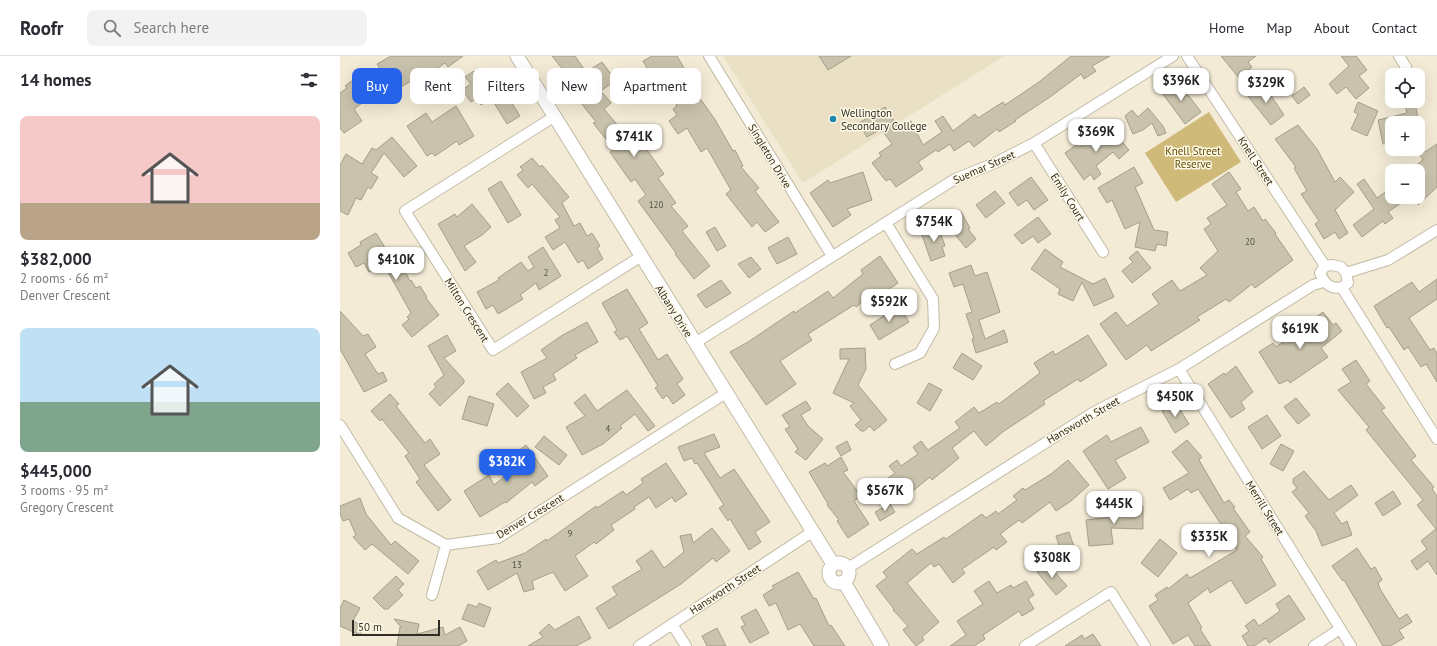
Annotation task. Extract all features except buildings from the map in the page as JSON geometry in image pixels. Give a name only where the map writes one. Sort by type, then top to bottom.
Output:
[{"type":"street","name":"Albany Drive","points":[[517,56],[640,257],[695,342],[833,564]]},
{"type":"street","name":"Singleton Drive","points":[[709,56],[832,256]]},
{"type":"street","name":"Suemar Street","points":[[695,342],[886,224],[955,179],[995,163],[1034,143],[1173,56]]},
{"type":"street","name":"Knell Street","points":[[1187,56],[1325,266]]},
{"type":"street","points":[[1399,56],[1406,67]]},
{"type":"street","name":"Milton Crescent","points":[[555,116],[405,211],[493,350],[640,257]]},
{"type":"street","name":"Emily Court","points":[[1034,143],[1103,252]]},
{"type":"street","points":[[886,224],[933,299],[934,328],[920,354],[895,364]]},
{"type":"street","points":[[1346,273],[1388,260],[1437,230]]},
{"type":"street","points":[[1325,266],[1341,267],[1346,273],[1348,283],[1342,288],[1336,288],[1324,282],[1320,273],[1325,266]]},
{"type":"street","name":"Hansworth Street","points":[[848,568],[1094,412],[1179,369],[1313,285],[1324,282]]},
{"type":"street","points":[[1342,288],[1437,439]]},
{"type":"street","name":"Merrill Street","points":[[1179,369],[1351,646]]},
{"type":"street","name":"Denver Crescent","points":[[446,546],[498,538],[726,393]]},
{"type":"street","points":[[340,425],[398,518],[446,546],[432,595]]},
{"type":"street","name":"Hansworth Street","points":[[639,646],[812,532]]},
{"type":"street","points":[[840,563],[848,568],[848,577],[844,582],[834,582],[829,577],[829,570],[833,564],[840,563]]},
{"type":"street","points":[[844,582],[882,646]]},
{"type":"street","points":[[1025,646],[1111,592],[1145,646]]},
{"type":"street","points":[[672,624],[686,646]]},
{"type":"street","points":[[1314,646],[1340,629]]},
{"type":"shaded area","name":"Wellington Secondary College","points":[[723,56],[1004,56],[803,183]]},
{"type":"green space","name":"Knell Street Reserve","points":[[1209,112],[1241,162],[1176,202],[1145,153]]},
{"type":"place","name":"Wellington Secondary College","points":[[833,119]]}]
